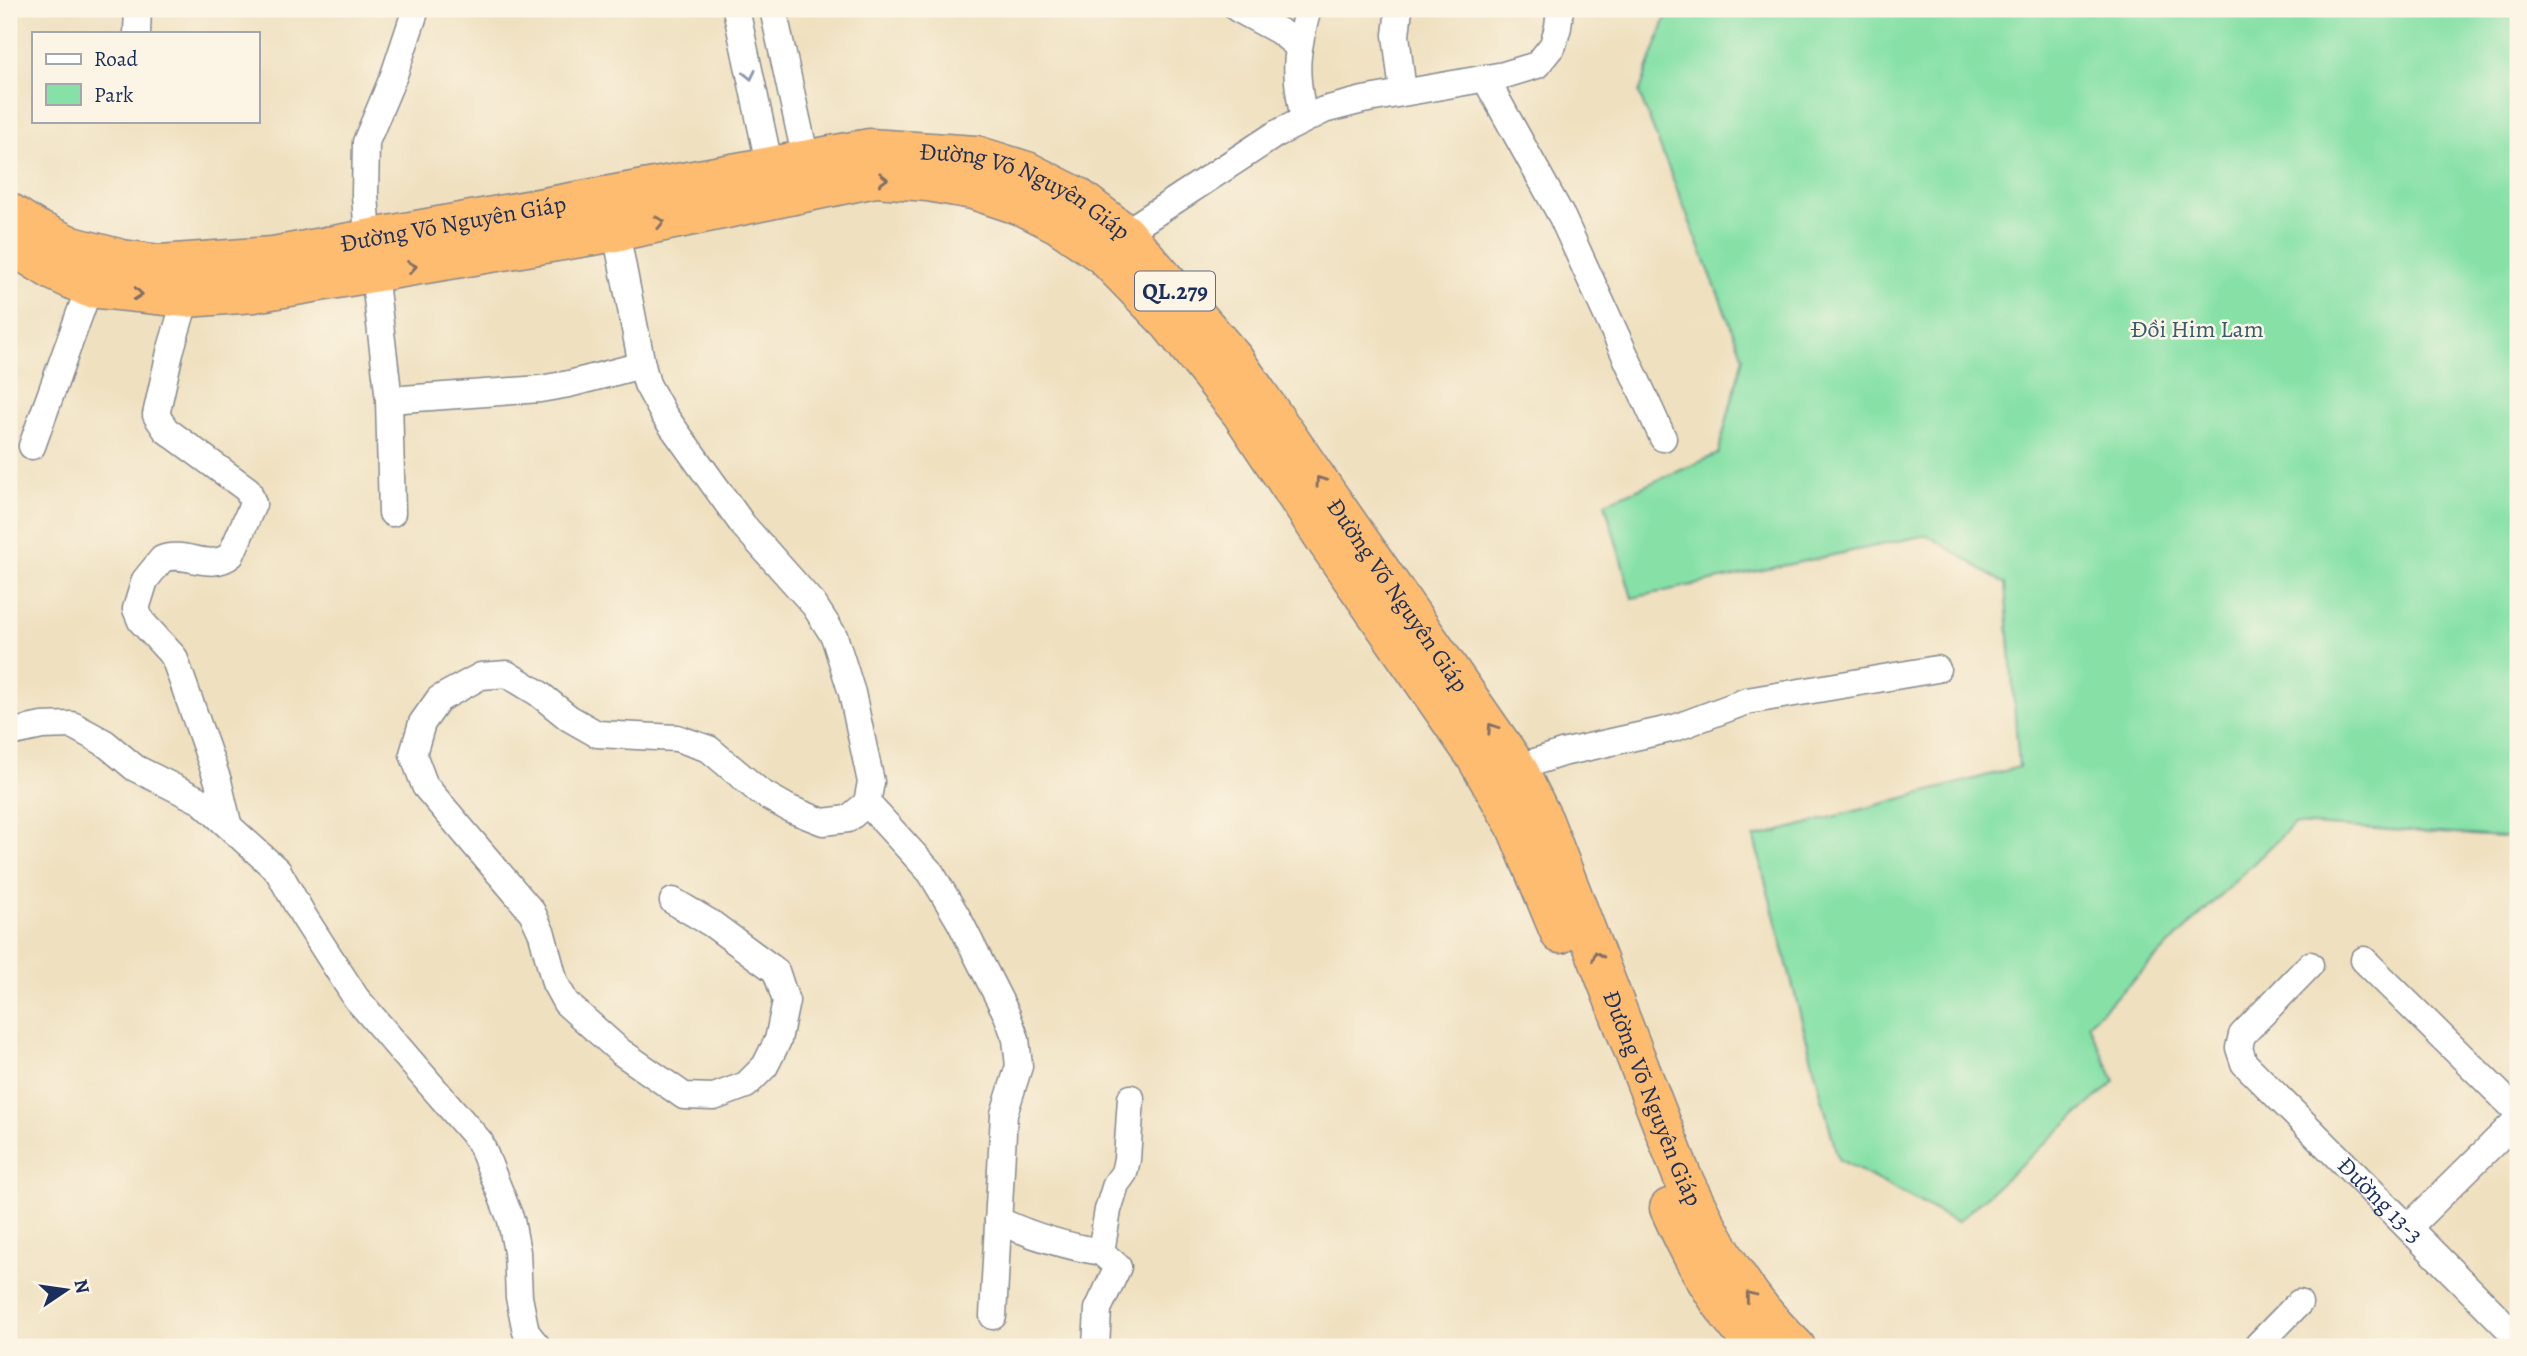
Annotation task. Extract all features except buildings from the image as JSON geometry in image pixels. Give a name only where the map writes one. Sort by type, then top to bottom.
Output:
[{"type":"highway","name":"Đường Võ Nguyên Giáp","points":[[9,244],[52,271],[89,288],[186,298],[254,293],[371,256],[870,148],[976,155],[1027,171],[1078,197],[1169,323],[1241,413],[1503,773],[1548,830],[1692,1197],[1712,1238],[1740,1284],[1777,1329],[1796,1347]]},
{"type":"highway","name":"Đường Võ Nguyên Giáp","points":[[9,212],[32,227],[72,246],[122,259],[160,264],[273,256],[371,256],[616,232],[876,178],[928,182],[973,190],[1024,207],[1058,224],[1114,244]]},
{"type":"highway","name":"Đường Võ Nguyên Giáp","points":[[1503,773],[1515,825],[1655,1176],[1682,1236],[1717,1298],[1756,1347]]},
{"type":"street","points":[[137,32],[138,9]]},
{"type":"street","points":[[392,513],[388,400],[365,194],[366,142],[394,75],[415,9]]},
{"type":"street","points":[[736,9],[788,164]]},
{"type":"street","points":[[773,9],[788,164]]},
{"type":"street","points":[[1238,9],[1279,31],[1298,46]]},
{"type":"street","points":[[1304,119],[1296,74],[1298,46],[1308,9]]},
{"type":"street","points":[[1399,9],[1396,35],[1403,92]]},
{"type":"street","points":[[1114,244],[1257,145],[1304,119],[1341,105],[1525,70],[1537,65],[1553,45],[1559,27],[1560,9]]},
{"type":"street","points":[[1485,78],[1562,217],[1663,438]]},
{"type":"street","points":[[616,232],[647,384],[664,415],[744,525],[814,605],[834,636],[852,693],[871,782],[867,803],[848,819],[823,822],[790,809],[760,792],[709,749],[677,738],[597,734],[569,718],[538,693],[507,674],[481,676],[439,699],[422,723],[413,754],[425,786],[532,912],[555,983],[566,1003],[621,1052],[684,1096],[714,1097],[746,1085],[765,1066],[778,1040],[786,1001],[776,971],[712,924],[673,901]]},
{"type":"street","points":[[32,446],[89,288]]},
{"type":"street","points":[[186,298],[156,415],[166,430],[248,490],[253,504],[231,555],[224,561],[213,563],[177,556],[162,559],[145,580],[136,609],[141,621],[174,657],[218,781],[228,823]]},
{"type":"street","points":[[388,400],[540,389],[642,365]]},
{"type":"street","points":[[1503,773],[1562,753],[1675,728],[1747,701],[1937,668]]},
{"type":"street","points":[[9,733],[42,726],[72,724],[105,743],[135,768],[201,802],[228,823],[278,871],[356,998],[480,1142],[511,1220],[517,1252],[519,1297],[531,1343]]},
{"type":"street","points":[[867,803],[931,873],[965,931],[1007,1015],[1016,1039],[1019,1066],[1004,1114],[993,1315]]},
{"type":"street","points":[[2364,960],[2518,1112]]},
{"type":"street","name":"Đường 13-3","points":[[2310,965],[2242,1035],[2239,1048],[2244,1063],[2518,1338]]},
{"type":"street","points":[[1101,1252],[1108,1210],[1127,1159],[1131,1097]]},
{"type":"street","points":[[2409,1227],[2518,1119]]},
{"type":"street","points":[[998,1220],[1025,1233],[1074,1248],[1101,1252],[1118,1267],[1098,1310],[1096,1347]]},
{"type":"street","points":[[2256,1347],[2299,1303]]},
{"type":"green space","name":"Đồi Him Lam","points":[[1669,9],[2518,9],[2518,838],[2294,824],[2088,1024],[2115,1081],[1957,1222],[1838,1159],[1754,838],[2019,767],[2005,584],[1927,535],[1632,598],[1605,503],[1718,454],[1743,357],[1639,93]]}]
